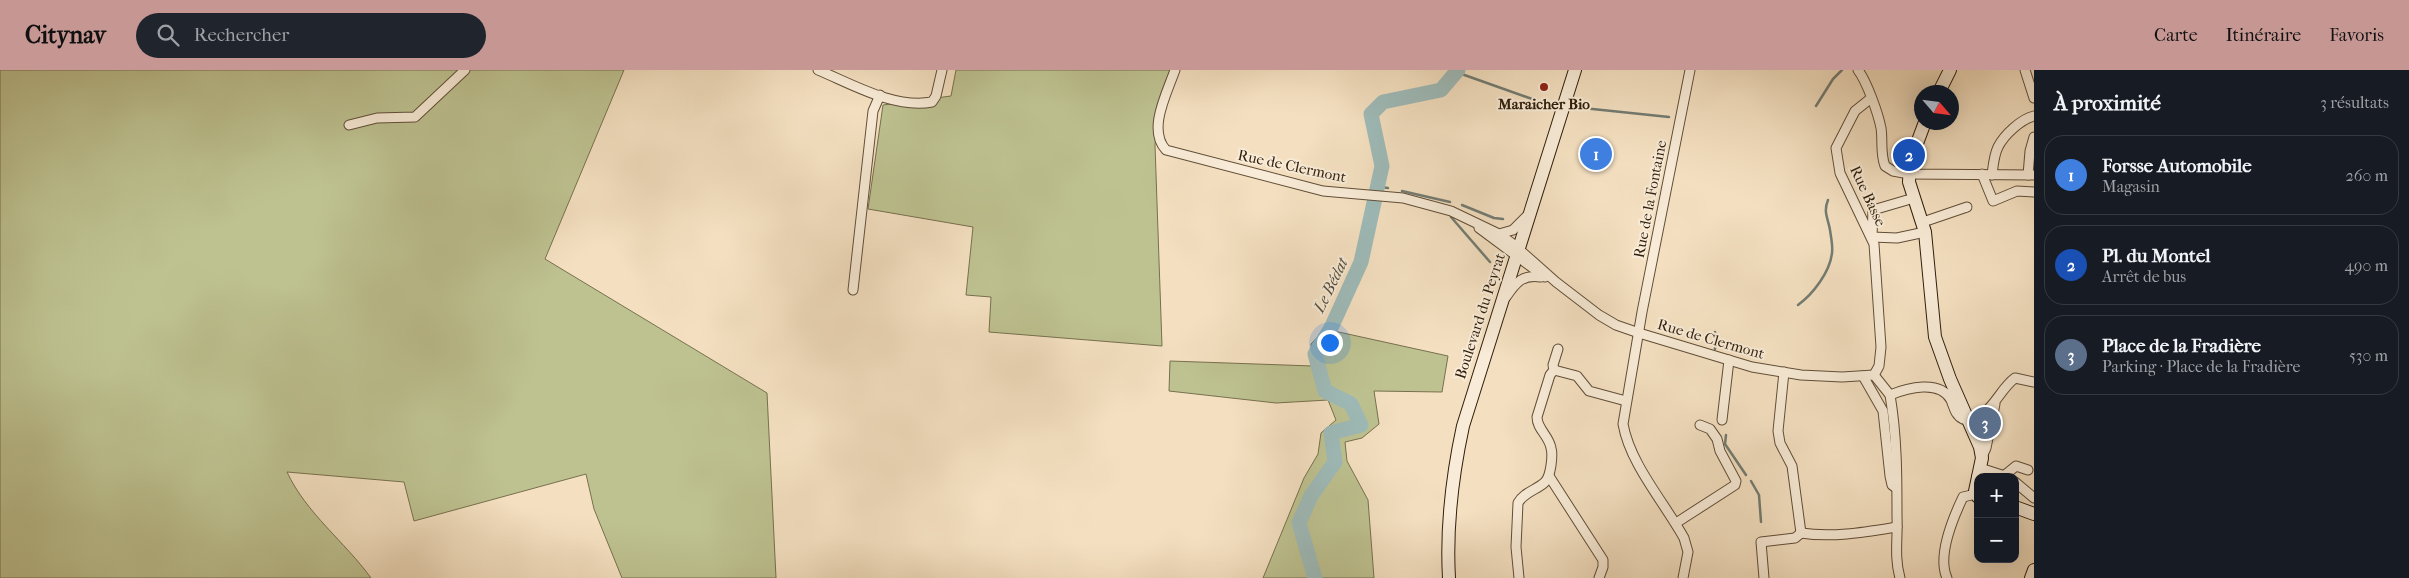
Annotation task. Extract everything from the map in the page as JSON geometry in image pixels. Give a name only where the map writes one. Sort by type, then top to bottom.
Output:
[{"type":"main road","name":"Boulevard du Peyrat","points":[[1449,578],[1449,508],[1463,426],[1575,70]]},
{"type":"main road","points":[[1942,85],[1950,70]]},
{"type":"main road","points":[[1922,130],[1913,154],[1909,174],[1914,198],[1924,227],[1935,337],[1967,419],[1974,431],[1979,470]]},
{"type":"main road","points":[[2019,508],[2034,514]]},
{"type":"main road","points":[[2031,578],[2034,570]]},
{"type":"street","points":[[349,125],[377,118],[415,117],[465,70]]},
{"type":"street","points":[[818,70],[880,95],[903,101],[932,102],[936,96],[942,70]]},
{"type":"street","name":"Rue de Clermont","points":[[1175,70],[1159,116],[1159,143],[1166,150],[1323,190],[1383,196],[1432,205],[1468,218],[1499,234],[1546,278]]},
{"type":"street","name":"Rue de la Fontaine","points":[[1683,578],[1688,552],[1684,538],[1676,522],[1635,461],[1625,438],[1623,424],[1690,70]]},
{"type":"street","points":[[1858,70],[1868,87],[1870,99],[1880,127],[1880,150],[1885,166],[1893,171],[1909,174],[2027,175]]},
{"type":"street","points":[[2025,70],[2034,98]]},
{"type":"street","points":[[853,290],[873,111],[880,95]]},
{"type":"street","name":"Rue Basse","points":[[1870,99],[1855,111],[1836,148],[1840,174],[1872,237],[1879,294],[1881,347],[1879,366],[1874,375]]},
{"type":"street","points":[[1992,175],[1997,148],[2003,139],[2026,119],[2034,116]]},
{"type":"street","points":[[2017,190],[2027,175],[2034,137]]},
{"type":"street","points":[[1982,174],[1993,201],[2017,190],[2034,192]]},
{"type":"street","points":[[1914,198],[1873,210],[1872,237],[1897,238],[1967,206]]},
{"type":"street","points":[[1499,234],[1513,230],[1530,214]]},
{"type":"street","points":[[1468,218],[1518,253]]},
{"type":"street","name":"Rue de Clermont","points":[[1518,253],[1599,315],[1639,333],[1752,367],[1801,375],[1874,375]]},
{"type":"street","name":"Rue de Clermont","points":[[1499,308],[1520,280],[1530,275],[1556,282]]},
{"type":"street","points":[[1519,578],[1516,547],[1518,503],[1521,497],[1545,482],[1549,476],[1552,448],[1537,422],[1537,417],[1550,375],[1554,370],[1553,365],[1558,349]]},
{"type":"street","points":[[1722,420],[1729,360]]},
{"type":"street","points":[[1554,370],[1577,376],[1589,391],[1626,401]]},
{"type":"street","points":[[1784,372],[1778,431],[1780,443],[1792,466],[1801,534]]},
{"type":"street","points":[[1874,375],[1890,395],[1895,423],[1896,557],[1900,578]]},
{"type":"street","points":[[1863,376],[1883,411],[1890,476],[1892,485],[1896,488]]},
{"type":"street","points":[[1890,395],[1933,387],[1942,391],[1950,398],[1957,414],[1967,419],[1984,414],[1995,404],[2015,378],[2034,382]]},
{"type":"street","points":[[1993,473],[1979,470],[1986,448],[1995,404]]},
{"type":"street","points":[[1676,522],[1735,485],[1736,480],[1720,451],[1717,439],[1710,429],[1700,425]]},
{"type":"street","points":[[2010,473],[2016,466],[2028,470]]},
{"type":"street","points":[[1549,476],[1603,560],[1603,567],[1599,578]]},
{"type":"street","points":[[2019,485],[2034,498]]},
{"type":"street","points":[[1947,578],[1945,564],[1947,534],[1963,497],[1974,495]]},
{"type":"street","points":[[1764,578],[1761,542],[1796,538],[1801,534],[1815,536],[1861,533],[1897,527]]},
{"type":"green space","points":[[0,70],[624,70],[545,259],[767,393],[776,578],[622,578],[594,509],[586,474],[414,521],[404,482],[287,472],[304,501],[371,578],[0,578]]},
{"type":"green space","points":[[956,70],[1172,70],[1160,102],[1155,145],[1162,346],[989,332],[991,297],[966,295],[973,227],[868,209],[883,105],[951,96]]},
{"type":"green space","points":[[1325,329],[1448,356],[1442,392],[1374,391],[1379,424],[1362,438],[1345,442],[1347,461],[1368,500],[1374,578],[1263,578],[1304,478],[1318,454],[1321,433],[1336,420],[1328,400],[1276,403],[1169,391],[1170,361],[1313,366],[1311,344]]},
{"type":"waterway","name":"Le Bédat","points":[[1315,578],[1299,523],[1311,496],[1335,462],[1331,433],[1361,425],[1351,404],[1325,391],[1315,354],[1331,328],[1361,262],[1382,166],[1371,114],[1383,102],[1441,90],[1458,70]]},
{"type":"waterway","points":[[1816,106],[1833,79],[1842,70]]},
{"type":"waterway","points":[[1456,72],[1535,100]]},
{"type":"waterway","points":[[1583,108],[1669,117]]},
{"type":"waterway","name":"Le Bédat","points":[[1380,194],[1381,187],[1388,188]]},
{"type":"waterway","points":[[1402,191],[1450,202]]},
{"type":"waterway","points":[[1798,305],[1820,282],[1831,260],[1832,244],[1826,212],[1828,200]]},
{"type":"waterway","points":[[1462,205],[1494,218],[1503,219]]},
{"type":"waterway","points":[[1451,217],[1490,262]]},
{"type":"waterway","points":[[1715,332],[1715,349]]},
{"type":"waterway","points":[[1726,435],[1725,444],[1746,475]]},
{"type":"waterway","points":[[1751,481],[1759,495],[1761,522]]},
{"type":"place","name":"Maraicher Bio","points":[[1544,87]]},
{"type":"place","name":"Forsse Automobile","points":[[1596,154]]},
{"type":"place","name":"Pl. du Montel","points":[[1909,155]]},
{"type":"place","name":"Place de la Fradière","points":[[1985,423]]}]
